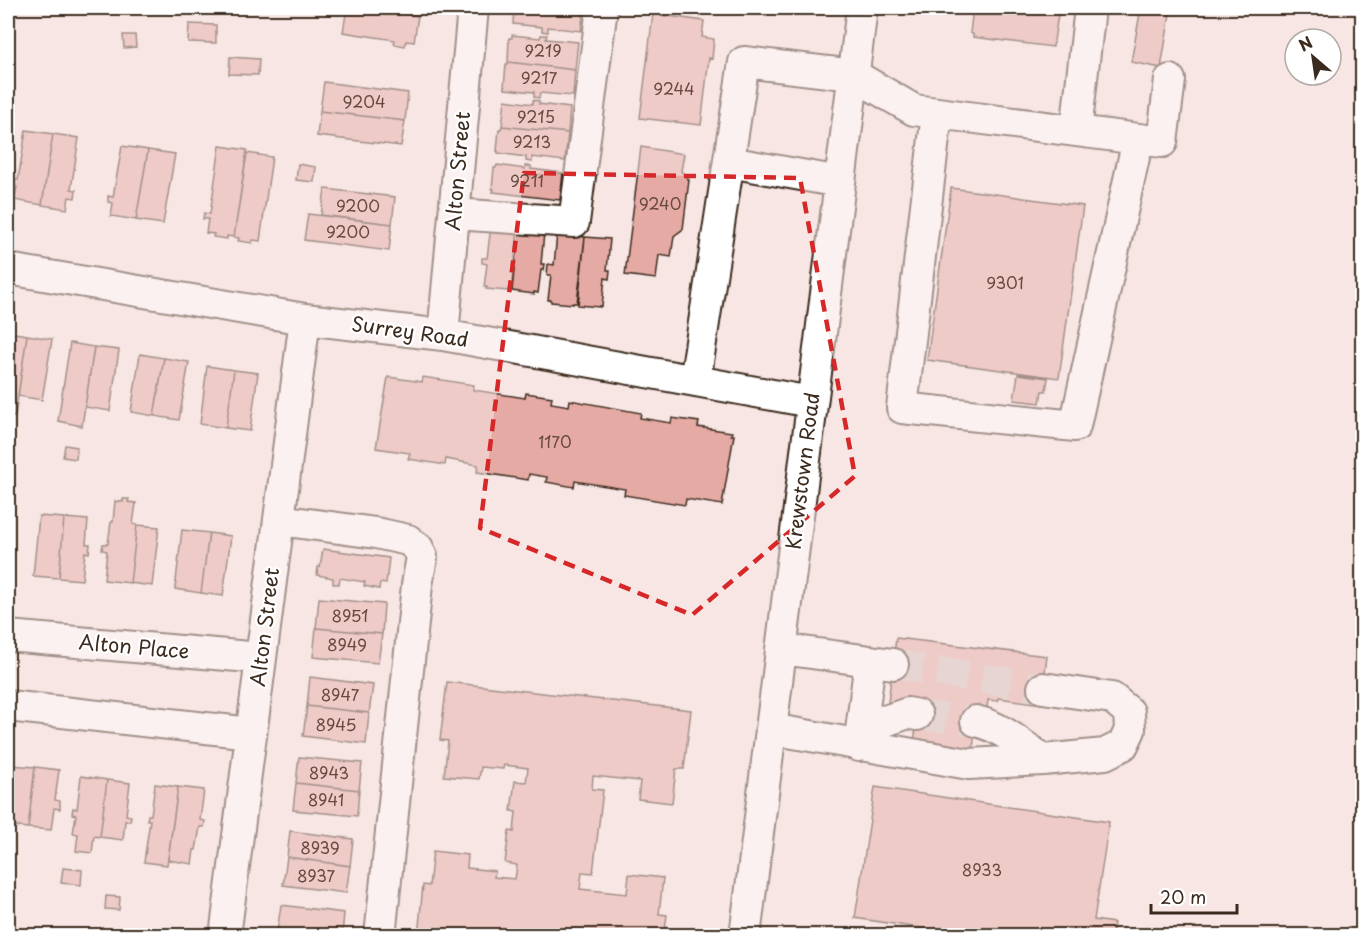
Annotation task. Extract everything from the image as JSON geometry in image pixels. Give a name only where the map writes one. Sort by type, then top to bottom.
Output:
[{"type":"street","name":"Alton Street","points":[[443,335],[473,8]]},
{"type":"street","points":[[454,214],[574,222],[602,8]]},
{"type":"street","name":"Krewstown Road","points":[[745,936],[862,8]]},
{"type":"street","points":[[1076,131],[1090,8]]},
{"type":"street","points":[[695,381],[744,62],[854,75],[914,110],[1162,142],[1170,80]]},
{"type":"street","points":[[937,113],[902,408],[1075,426],[1138,139]]},
{"type":"street","points":[[729,162],[840,182]]},
{"type":"street","name":"Surrey Road","points":[[8,269],[305,319],[443,335],[812,402]]},
{"type":"street","name":"Alton Street","points":[[225,936],[305,319]]},
{"type":"street","points":[[279,520],[376,533],[408,540],[418,548],[422,557],[415,596],[380,936]]},
{"type":"street","name":"Alton Place","points":[[8,636],[261,658]]},
{"type":"street","points":[[781,649],[881,663],[869,728]]},
{"type":"street","points":[[771,729],[869,728],[969,764],[1104,754],[1123,745],[1130,730],[1129,712],[1112,698],[1043,688]]},
{"type":"street","points":[[8,706],[251,733]]},
{"type":"street","points":[[869,728],[908,713],[916,724]]},
{"type":"street","points":[[975,730],[988,724],[1005,732],[1043,760]]},
{"type":"highlighted area","points":[[524,173],[800,178],[855,476],[692,615],[480,528]]},
{"type":"building","points":[[347,8],[418,16],[414,42],[406,41],[405,46],[394,44],[395,40],[343,32]]},
{"type":"building","points":[[356,8],[419,8],[418,16]]},
{"type":"building","points":[[514,8],[584,8],[581,31],[548,27],[548,32],[542,31],[542,27],[513,24]]},
{"type":"building","points":[[973,8],[1059,8],[1053,47],[973,37],[970,33]]},
{"type":"building","points":[[1141,8],[1171,8],[1161,68],[1131,62]]},
{"type":"building","points":[[653,14],[704,21],[702,37],[714,39],[712,59],[709,58],[701,125],[640,118]]},
{"type":"building","points":[[189,24],[216,25],[216,43],[188,42]]},
{"type":"building","points":[[123,35],[135,35],[136,47],[124,48]]},
{"type":"building","points":[[512,35],[540,38],[541,35],[547,35],[546,39],[578,42],[575,70],[508,62],[509,38],[512,38]]},
{"type":"building","points":[[230,57],[259,59],[258,75],[229,74]]},
{"type":"building","points":[[508,62],[575,70],[573,96],[540,93],[539,98],[534,97],[534,92],[505,89]]},
{"type":"building","points":[[324,82],[408,93],[405,121],[320,111]]},
{"type":"building","points":[[505,100],[533,104],[533,100],[539,101],[539,104],[570,108],[568,133],[502,126]]},
{"type":"building","points":[[320,111],[405,121],[401,146],[317,136]]},
{"type":"building","points":[[502,126],[568,133],[565,161],[532,157],[532,162],[526,161],[526,157],[498,153],[499,129]]},
{"type":"building","points":[[26,130],[53,134],[42,205],[14,200],[17,187],[11,186],[12,179],[18,180]]},
{"type":"building","points":[[53,134],[79,138],[71,189],[76,190],[75,198],[69,197],[67,209],[42,205]]},
{"type":"building","points":[[122,146],[148,150],[136,220],[111,216],[113,203],[108,202],[108,196],[113,197]]},
{"type":"building","points":[[220,146],[247,150],[234,237],[227,236],[227,239],[213,237],[214,234],[206,233],[208,219],[203,219],[204,213],[210,214]]},
{"type":"building","points":[[641,147],[684,154],[681,171],[689,180],[683,229],[674,236],[671,257],[659,255],[656,279],[625,275]]},
{"type":"building","points":[[148,150],[175,154],[163,224],[136,220]]},
{"type":"building","points":[[247,153],[272,157],[260,241],[253,240],[252,243],[238,241],[239,238],[234,237]]},
{"type":"building","points":[[298,164],[316,167],[314,182],[296,180]]},
{"type":"building","points":[[497,165],[525,169],[525,166],[531,166],[531,169],[563,173],[560,200],[493,192],[494,168]]},
{"type":"building","points":[[951,188],[1083,206],[1059,378],[927,360]]},
{"type":"building","points":[[325,189],[395,197],[392,224],[321,215]]},
{"type":"building","points":[[308,214],[392,224],[389,251],[304,240]]},
{"type":"building","points":[[491,226],[518,230],[512,289],[508,291],[484,287],[487,264],[482,263],[482,258],[487,258]]},
{"type":"building","points":[[518,230],[544,233],[541,264],[544,264],[538,293],[512,291]]},
{"type":"building","points":[[557,234],[585,237],[577,303],[548,300],[551,275],[547,275],[548,264],[554,265]]},
{"type":"building","points":[[585,237],[610,239],[607,270],[610,270],[609,279],[605,278],[602,306],[600,307],[578,305]]},
{"type":"building","points":[[8,332],[27,335],[15,417],[8,416]]},
{"type":"building","points":[[27,335],[52,339],[42,400],[18,396]]},
{"type":"building","points":[[70,343],[94,347],[82,426],[58,421]]},
{"type":"building","points":[[94,347],[119,350],[110,411],[85,407]]},
{"type":"building","points":[[140,354],[164,358],[154,416],[131,412]]},
{"type":"building","points":[[164,358],[189,362],[179,420],[154,416]]},
{"type":"building","points":[[207,366],[234,370],[226,428],[200,424]]},
{"type":"building","points":[[234,370],[258,373],[250,431],[226,428]]},
{"type":"building","points":[[1018,374],[1048,378],[1046,391],[1042,391],[1040,403],[1014,400]]},
{"type":"building","points":[[388,377],[422,382],[423,377],[474,385],[473,390],[525,398],[526,393],[552,397],[551,403],[569,406],[570,400],[641,413],[640,418],[671,423],[672,418],[699,422],[698,427],[732,432],[731,435],[734,435],[722,505],[686,499],[685,505],[624,495],[625,489],[575,481],[574,487],[546,482],[547,477],[529,474],[528,480],[477,472],[478,465],[446,459],[445,465],[408,459],[410,453],[376,448]]},
{"type":"building","points":[[65,445],[77,447],[76,459],[63,457]]},
{"type":"building","points":[[123,499],[136,503],[133,524],[137,525],[130,583],[104,580],[107,551],[102,550],[103,544],[108,544],[115,501],[123,502]]},
{"type":"building","points":[[39,516],[64,518],[59,578],[33,576]]},
{"type":"building","points":[[64,518],[88,520],[86,544],[90,544],[89,553],[85,552],[82,580],[59,578]]},
{"type":"building","points":[[137,525],[159,527],[152,586],[130,583]]},
{"type":"building","points":[[182,530],[209,533],[201,593],[175,589]]},
{"type":"building","points":[[209,533],[231,536],[223,596],[201,593]]},
{"type":"building","points":[[323,549],[389,558],[386,584],[380,583],[379,589],[364,586],[365,582],[340,578],[339,584],[333,584],[333,578],[317,575]]},
{"type":"building","points":[[319,598],[384,604],[382,634],[316,628]]},
{"type":"building","points":[[316,628],[382,634],[378,663],[313,657]]},
{"type":"building","points":[[896,638],[1047,656],[1041,704],[998,698],[998,701],[988,700],[986,715],[977,714],[973,749],[914,742],[919,707],[888,703]]},
{"type":"building","points":[[310,677],[373,685],[369,713],[307,706]]},
{"type":"building","points":[[447,682],[691,710],[684,769],[676,769],[672,803],[638,799],[640,781],[593,776],[592,789],[603,790],[593,873],[582,872],[580,889],[627,894],[629,874],[663,878],[659,914],[667,915],[664,936],[418,936],[423,885],[429,886],[433,851],[468,855],[467,868],[495,871],[494,877],[515,879],[517,865],[505,863],[509,831],[514,832],[516,812],[511,811],[515,781],[526,782],[528,768],[504,765],[503,769],[481,767],[479,779],[444,776],[448,741],[440,740]]},
{"type":"building","points":[[307,706],[369,713],[366,744],[303,736]]},
{"type":"building","points":[[299,757],[362,763],[359,790],[296,783]]},
{"type":"building","points":[[8,766],[35,767],[28,828],[8,826]]},
{"type":"building","points":[[35,767],[59,770],[55,800],[60,801],[60,809],[54,808],[51,830],[28,828]]},
{"type":"building","points":[[81,776],[107,780],[100,837],[94,836],[92,853],[76,851],[78,834],[73,833],[76,815],[72,814],[73,808],[77,809]]},
{"type":"building","points":[[107,780],[130,783],[126,815],[131,816],[130,821],[125,821],[123,840],[100,837]]},
{"type":"building","points":[[296,783],[359,790],[357,816],[293,810]]},
{"type":"building","points":[[155,784],[178,787],[167,865],[144,862],[150,820],[147,820],[148,815],[151,815]]},
{"type":"building","points":[[178,787],[204,790],[200,820],[205,821],[204,827],[200,827],[192,864],[168,860]]},
{"type":"building","points":[[875,787],[1109,822],[1094,920],[1114,923],[1112,936],[972,936],[855,918]]},
{"type":"building","points":[[290,831],[353,839],[350,866],[287,857]]},
{"type":"building","points":[[287,857],[350,866],[346,893],[283,885]]},
{"type":"building","points":[[63,868],[82,870],[81,885],[61,883]]},
{"type":"building","points":[[106,896],[120,897],[119,910],[105,909]]},
{"type":"building","points":[[281,905],[344,913],[342,936],[305,936],[277,932]]},
{"type":"tunnel","points":[[893,664],[1043,688]]},
{"type":"tunnel","points":[[917,715],[976,721]]}]
